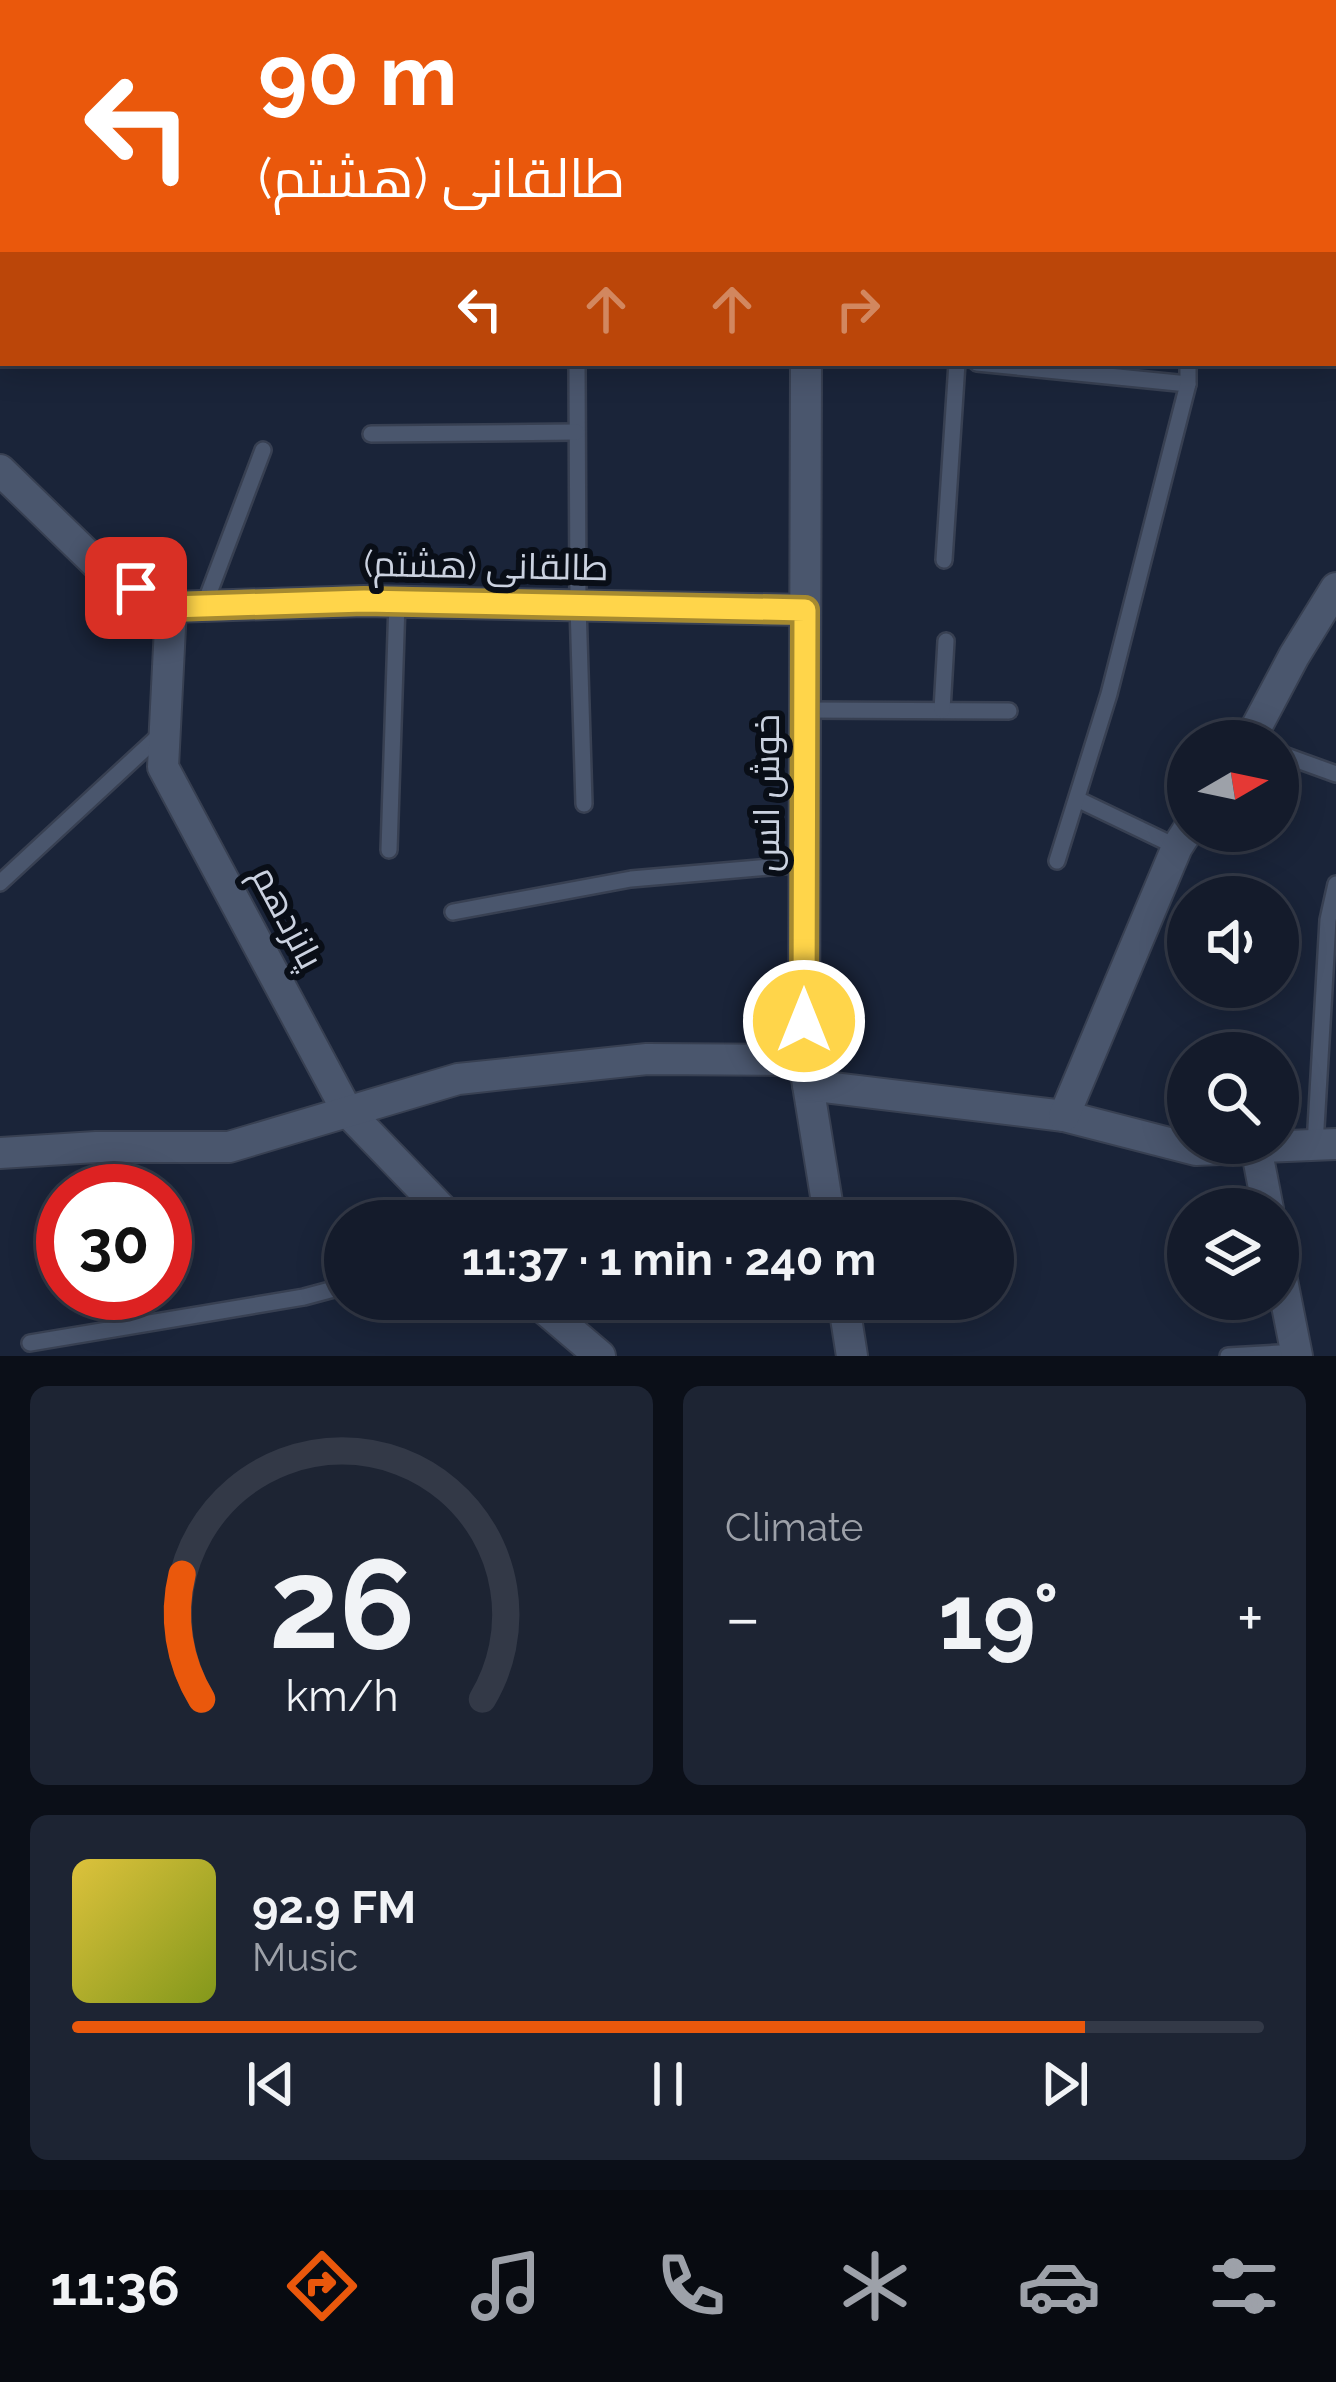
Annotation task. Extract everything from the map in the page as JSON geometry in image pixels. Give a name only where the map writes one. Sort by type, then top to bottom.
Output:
[{"type":"street","name":"خوش انس","points":[[806,366],[806,1072],[827,1200]]},
{"type":"street","points":[[0,470],[102,569],[171,607]]},
{"type":"street","points":[[1260,720],[1336,588]]},
{"type":"street","name":"طالقانی (هشتم)","points":[[171,607],[397,602],[805,610]]},
{"type":"street","name":"پانزدهم","points":[[171,607],[163,767],[347,1112],[433,1200]]},
{"type":"street","points":[[1064,1116],[1176,852]]},
{"type":"street","points":[[0,1153],[229,1147],[458,1079],[647,1059],[806,1072],[1064,1116],[1167,1143]]},
{"type":"street","points":[[558,1320],[600,1356]]},
{"type":"street","points":[[846,1320],[852,1356]]},
{"type":"street","points":[[1289,1320],[1296,1354]]},
{"type":"lane","points":[[577,366],[584,804]]},
{"type":"lane","points":[[944,560],[957,366]]},
{"type":"lane","points":[[1007,366],[1188,384]]},
{"type":"lane","points":[[1057,862],[1108,694],[1188,384],[1188,366]]},
{"type":"lane","points":[[371,434],[576,432]]},
{"type":"lane","points":[[204,606],[263,449]]},
{"type":"lane","points":[[389,850],[397,602]]},
{"type":"lane","points":[[942,710],[946,641]]},
{"type":"lane","points":[[805,710],[1009,711]]},
{"type":"lane","points":[[0,884],[165,731]]},
{"type":"lane","points":[[1299,760],[1336,774]]},
{"type":"lane","points":[[1077,799],[1167,832]]},
{"type":"lane","points":[[453,912],[631,879],[805,864]]},
{"type":"lane","points":[[1325,1144],[1328,920],[1336,884]]},
{"type":"lane","points":[[30,1343],[324,1292]]},
{"type":"lane","points":[[1228,1356],[1296,1354]]},
{"type":"route","points":[[136,588],[171,607],[364,601],[805,610],[804,1021]]}]
